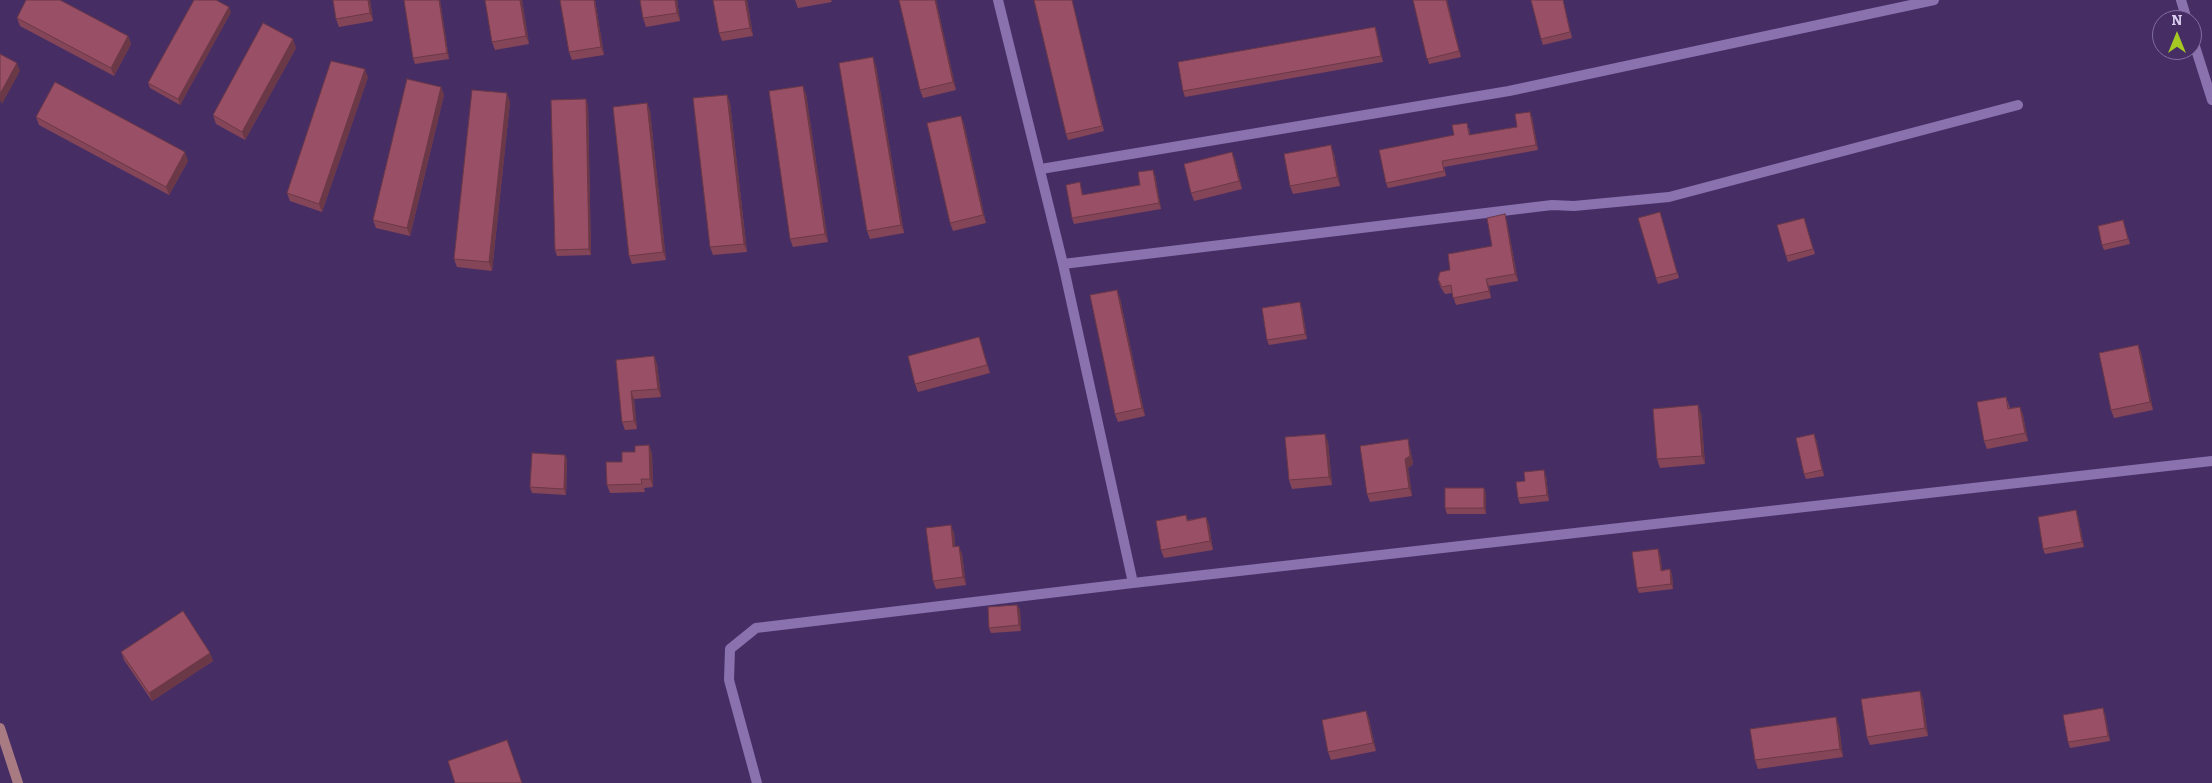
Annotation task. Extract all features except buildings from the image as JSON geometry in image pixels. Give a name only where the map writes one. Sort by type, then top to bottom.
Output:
[{"type":"main road","points":[[0,728],[18,783]]},
{"type":"street","points":[[998,0],[1063,264],[1133,583]]},
{"type":"street","points":[[1041,169],[1510,91],[1934,0]]},
{"type":"street","points":[[2199,60],[2212,100]]},
{"type":"street","points":[[1063,264],[1552,205],[1574,206],[1669,197],[2018,105]]},
{"type":"street","points":[[757,783],[730,680],[730,649],[756,628],[1133,583],[2212,461]]}]
